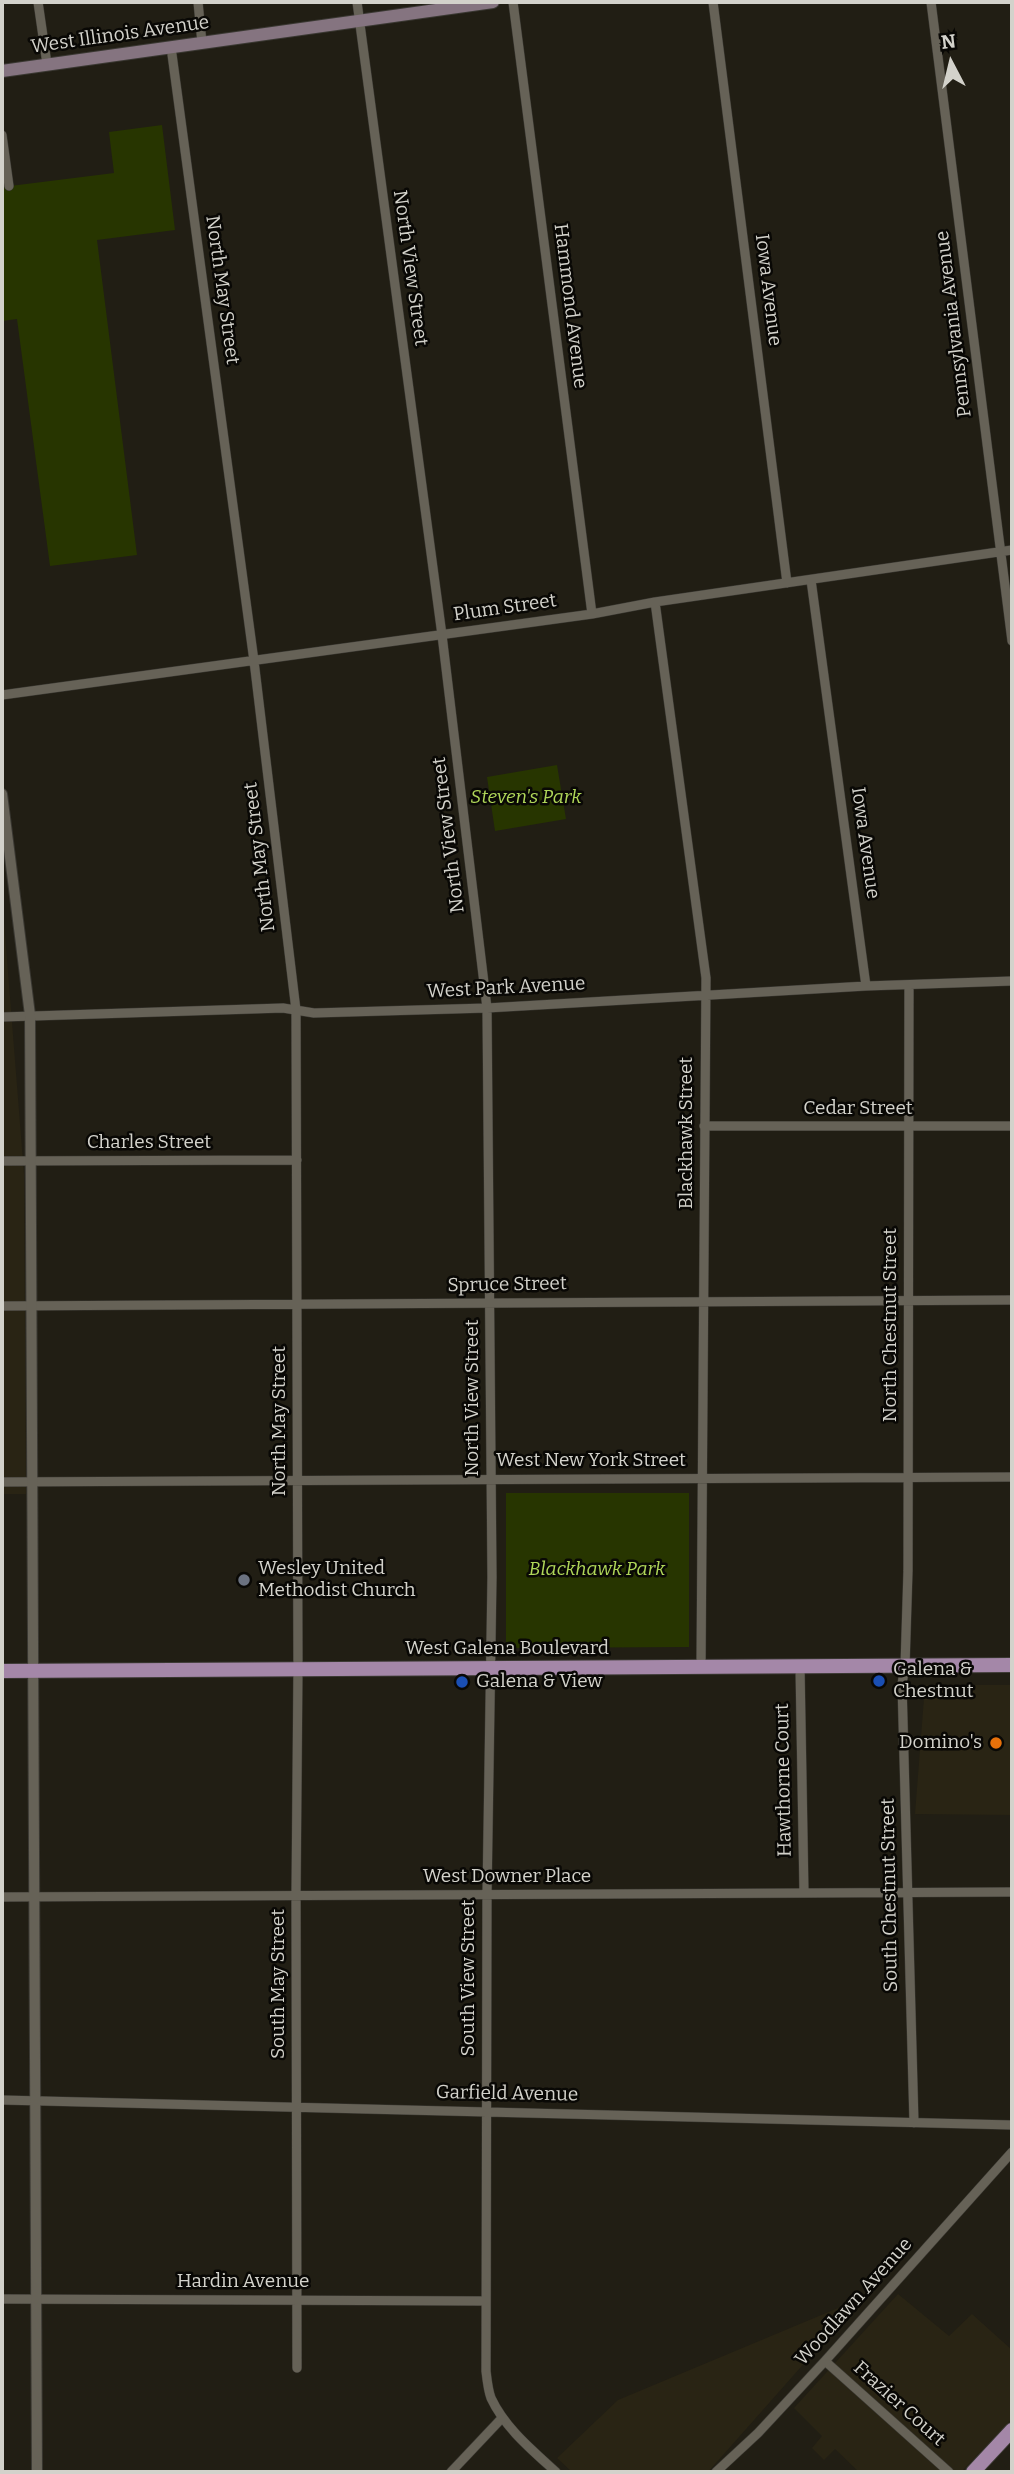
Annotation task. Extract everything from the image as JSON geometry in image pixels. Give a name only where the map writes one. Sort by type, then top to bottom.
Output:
[{"type":"main road","name":"West Illinois Avenue","points":[[2,71],[493,2]]},
{"type":"main road","name":"West Galena Boulevard","points":[[2,1671],[1012,1665]]},
{"type":"main road","points":[[973,2472],[1012,2430]]},
{"type":"street","points":[[38,2],[47,64]]},
{"type":"street","points":[[198,2],[202,43]]},
{"type":"street","name":"North View Street","points":[[357,2],[442,635],[487,1007],[492,1669]]},
{"type":"street","name":"Hammond Avenue","points":[[513,2],[592,614]]},
{"type":"street","name":"Iowa Avenue","points":[[713,2],[787,583]]},
{"type":"street","name":"Pennsylvania Avenue","points":[[930,2],[1012,641]]},
{"type":"street","name":"North May Street","points":[[171,47],[254,661],[296,1010],[298,1668]]},
{"type":"street","points":[[2,135],[9,186]]},
{"type":"street","name":"Plum Street","points":[[2,695],[592,614],[655,602],[1012,550]]},
{"type":"street","name":"Iowa Avenue","points":[[811,580],[866,986]]},
{"type":"street","name":"Blackhawk Street","points":[[655,602],[706,978],[701,1667]]},
{"type":"street","points":[[2,794],[30,1015],[37,2472]]},
{"type":"street","name":"West Park Avenue","points":[[2,1017],[283,1008],[314,1013],[487,1007],[866,986],[1012,981]]},
{"type":"street","name":"North Chestnut Street","points":[[905,1666],[909,985]]},
{"type":"street","name":"Cedar Street","points":[[704,1126],[1012,1126]]},
{"type":"street","name":"Charles Street","points":[[2,1161],[297,1160]]},
{"type":"street","name":"Spruce Street","points":[[2,1306],[1012,1300]]},
{"type":"street","name":"West New York Street","points":[[2,1482],[1012,1477]]},
{"type":"street","name":"South Chestnut Street","points":[[905,1666],[902,1685],[914,2123]]},
{"type":"street","name":"Hawthorne Court","points":[[800,1667],[804,1893]]},
{"type":"street","name":"South May Street","points":[[297,2368],[298,1668]]},
{"type":"street","name":"South View Street","points":[[492,1669],[487,1895],[484,2301],[486,2371],[490,2395],[502,2418],[527,2446],[556,2472]]},
{"type":"street","name":"West Downer Place","points":[[2,1897],[1012,1892]]},
{"type":"street","name":"Garfield Avenue","points":[[2,2100],[1012,2125]]},
{"type":"street","name":"Woodlawn Avenue","points":[[716,2472],[758,2433],[825,2361],[1012,2152]]},
{"type":"street","name":"Hardin Avenue","points":[[2,2299],[484,2301]]},
{"type":"street","name":"Frazier Court","points":[[825,2361],[949,2472]]},
{"type":"street","points":[[451,2472],[502,2418]]},
{"type":"shaded area","points":[[2,896],[24,1174],[26,1494],[2,1494]]},
{"type":"shaded area","points":[[925,1685],[1012,1685],[1012,1815],[915,1814]]},
{"type":"shaded area","points":[[898,2294],[949,2336],[972,2314],[1012,2350],[1012,2419],[961,2472],[859,2472],[835,2449],[824,2460],[812,2448],[822,2436],[794,2408]]},
{"type":"shaded area","points":[[862,2298],[708,2472],[572,2472],[557,2458],[618,2400]]},
{"type":"green space","points":[[162,125],[175,230],[97,240],[137,555],[50,566],[17,319],[2,321],[2,187],[114,173],[109,132]]},
{"type":"green space","name":"Steven's Park","points":[[557,765],[566,819],[495,831],[487,777]]},
{"type":"green space","name":"Blackhawk Park","points":[[506,1493],[689,1493],[689,1647],[506,1648]]},
{"type":"place","name":"Wesley United Methodist Church","points":[[244,1580]]},
{"type":"place","name":"Galena & Chestnut","points":[[879,1681]]},
{"type":"place","name":"Galena & View","points":[[462,1682]]},
{"type":"place","name":"Domino's","points":[[996,1743]]}]
